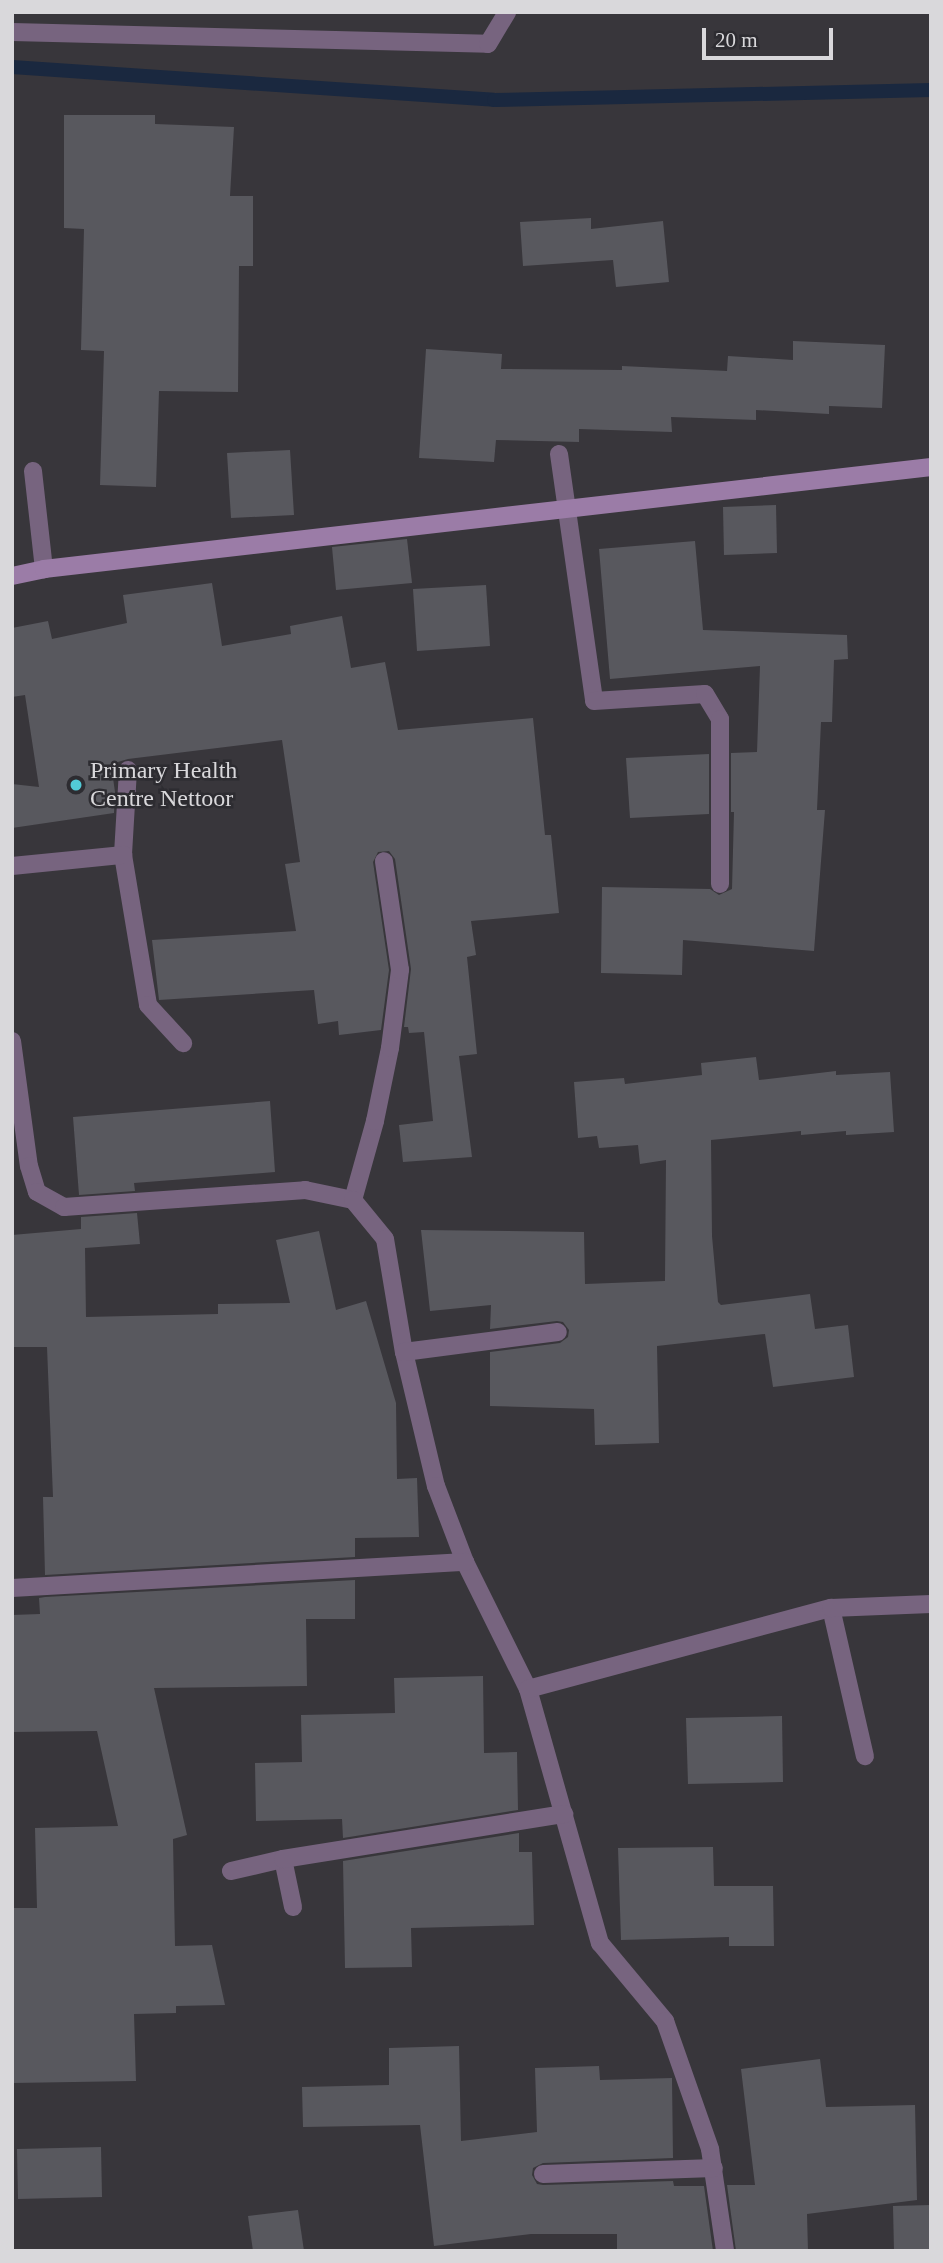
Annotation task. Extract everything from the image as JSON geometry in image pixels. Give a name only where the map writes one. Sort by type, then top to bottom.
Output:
[{"type":"street","points":[[12,32],[488,44],[507,12]]},
{"type":"street","points":[[559,454],[564,508],[594,701],[705,694],[720,719],[720,884]]},
{"type":"street","points":[[12,576],[44,569],[931,467]]},
{"type":"street","points":[[33,471],[44,569]]},
{"type":"street","points":[[128,770],[122,855],[148,1005],[183,1043]]},
{"type":"street","points":[[12,866],[122,855]]},
{"type":"street","points":[[352,1200],[374,1121],[390,1048],[400,970],[384,861]]},
{"type":"street","points":[[12,1041],[37,1192],[64,1207],[305,1190],[352,1200],[385,1239],[404,1352],[436,1486],[465,1562],[528,1689],[600,1943],[665,2021],[714,2168],[725,2251]]},
{"type":"street","points":[[404,1352],[558,1332]]},
{"type":"street","points":[[12,1588],[465,1562]]},
{"type":"street","points":[[528,1689],[831,1608],[931,1604]]},
{"type":"street","points":[[831,1608],[865,1756]]},
{"type":"street","points":[[230,1871],[283,1859],[564,1814]]},
{"type":"street","points":[[283,1859],[293,1907]]},
{"type":"street","points":[[543,2174],[714,2168]]},
{"type":"building","points":[[64,115],[155,115],[155,124],[234,127],[230,196],[253,196],[253,266],[239,266],[238,392],[159,391],[156,487],[100,485],[104,351],[81,350],[84,229],[64,228]]},
{"type":"building","points":[[591,218],[591,229],[663,221],[669,282],[616,287],[613,260],[523,266],[520,222]]},
{"type":"building","points":[[793,341],[885,345],[882,408],[829,406],[829,414],[756,410],[756,420],[671,417],[672,432],[579,429],[579,442],[496,440],[494,462],[419,458],[426,349],[502,354],[501,369],[622,370],[622,366],[727,371],[728,356],[793,360]]},
{"type":"building","points":[[290,450],[294,515],[231,518],[227,453]]},
{"type":"building","points":[[776,505],[777,553],[724,555],[723,507]]},
{"type":"building","points":[[407,539],[412,583],[336,590],[332,547]]},
{"type":"building","points":[[695,541],[703,630],[847,635],[848,659],[834,660],[832,722],[821,722],[817,810],[825,810],[814,951],[683,940],[682,975],[601,973],[602,887],[710,889],[719,895],[732,889],[734,812],[731,812],[731,753],[757,752],[760,666],[610,679],[599,549]]},
{"type":"building","points":[[212,583],[222,646],[291,634],[290,626],[342,616],[351,668],[385,662],[398,730],[533,718],[545,835],[551,835],[559,913],[471,921],[476,955],[467,957],[477,1054],[459,1056],[472,1157],[403,1162],[399,1125],[433,1121],[424,1032],[409,1033],[408,1027],[404,1027],[411,969],[395,859],[389,851],[378,852],[373,862],[389,970],[381,1030],[339,1035],[338,1021],[318,1024],[314,990],[159,1000],[152,940],[296,931],[285,864],[300,862],[282,740],[128,759],[111,764],[115,792],[114,813],[12,828],[12,784],[39,787],[25,695],[12,697],[12,628],[48,621],[52,639],[127,623],[123,595]]},
{"type":"building","points":[[486,585],[490,646],[417,651],[413,589]]},
{"type":"building","points":[[709,754],[709,814],[630,818],[626,758]]},
{"type":"building","points":[[756,1057],[759,1080],[836,1071],[836,1075],[890,1072],[894,1132],[846,1135],[846,1131],[801,1135],[801,1131],[711,1140],[712,1236],[718,1302],[721,1305],[810,1294],[815,1329],[848,1325],[854,1377],[773,1387],[765,1334],[657,1346],[659,1443],[595,1445],[594,1409],[490,1406],[490,1352],[560,1343],[568,1337],[569,1330],[563,1322],[557,1321],[490,1329],[491,1305],[430,1311],[421,1230],[584,1232],[585,1284],[665,1281],[666,1160],[640,1164],[638,1145],[599,1148],[597,1136],[578,1138],[574,1082],[624,1078],[625,1084],[702,1075],[701,1063]]},
{"type":"building","points":[[270,1101],[275,1172],[134,1183],[135,1191],[79,1195],[73,1117]]},
{"type":"building","points":[[137,1213],[140,1244],[85,1248],[86,1317],[218,1314],[218,1304],[290,1303],[276,1240],[319,1231],[336,1310],[366,1301],[396,1403],[397,1479],[417,1478],[419,1537],[355,1538],[355,1557],[45,1575],[43,1497],[53,1497],[47,1347],[12,1347],[12,1235],[81,1229],[81,1217]]},
{"type":"building","points":[[355,1580],[355,1619],[306,1619],[307,1686],[154,1688],[187,1835],[173,1839],[175,1946],[212,1945],[225,2005],[176,2006],[176,2013],[134,2014],[136,2081],[12,2083],[12,1908],[37,1908],[35,1828],[118,1826],[97,1731],[12,1732],[12,1615],[40,1614],[39,1598],[45,1597]]},
{"type":"building","points":[[483,1676],[484,1753],[517,1752],[518,1810],[343,1838],[342,1819],[256,1821],[255,1763],[302,1762],[301,1715],[395,1713],[394,1678]]},
{"type":"building","points":[[782,1716],[783,1782],[688,1784],[686,1718]]},
{"type":"building","points":[[519,1833],[519,1852],[532,1852],[534,1925],[411,1928],[412,1967],[345,1968],[343,1861]]},
{"type":"building","points":[[713,1847],[714,1886],[773,1886],[774,1946],[729,1946],[729,1937],[621,1940],[618,1848]]},
{"type":"building","points":[[459,2046],[461,2141],[537,2132],[535,2068],[599,2066],[600,2080],[672,2078],[673,2158],[543,2163],[533,2168],[532,2175],[537,2184],[543,2185],[673,2181],[674,2186],[704,2186],[713,2251],[617,2251],[617,2234],[531,2234],[434,2246],[420,2125],[303,2127],[302,2087],[389,2085],[389,2048]]},
{"type":"building","points":[[820,2059],[826,2107],[915,2105],[917,2200],[807,2214],[808,2251],[736,2251],[727,2185],[755,2185],[741,2069]]},
{"type":"building","points":[[101,2147],[102,2197],[18,2199],[17,2149]]},
{"type":"building","points":[[931,2205],[931,2251],[894,2251],[893,2206]]},
{"type":"building","points":[[298,2210],[304,2251],[253,2251],[248,2216]]},
{"type":"waterway","points":[[12,67],[494,100],[931,90]]},
{"type":"place","name":"Primary Health Centre Nettoor","points":[[76,785]]}]
